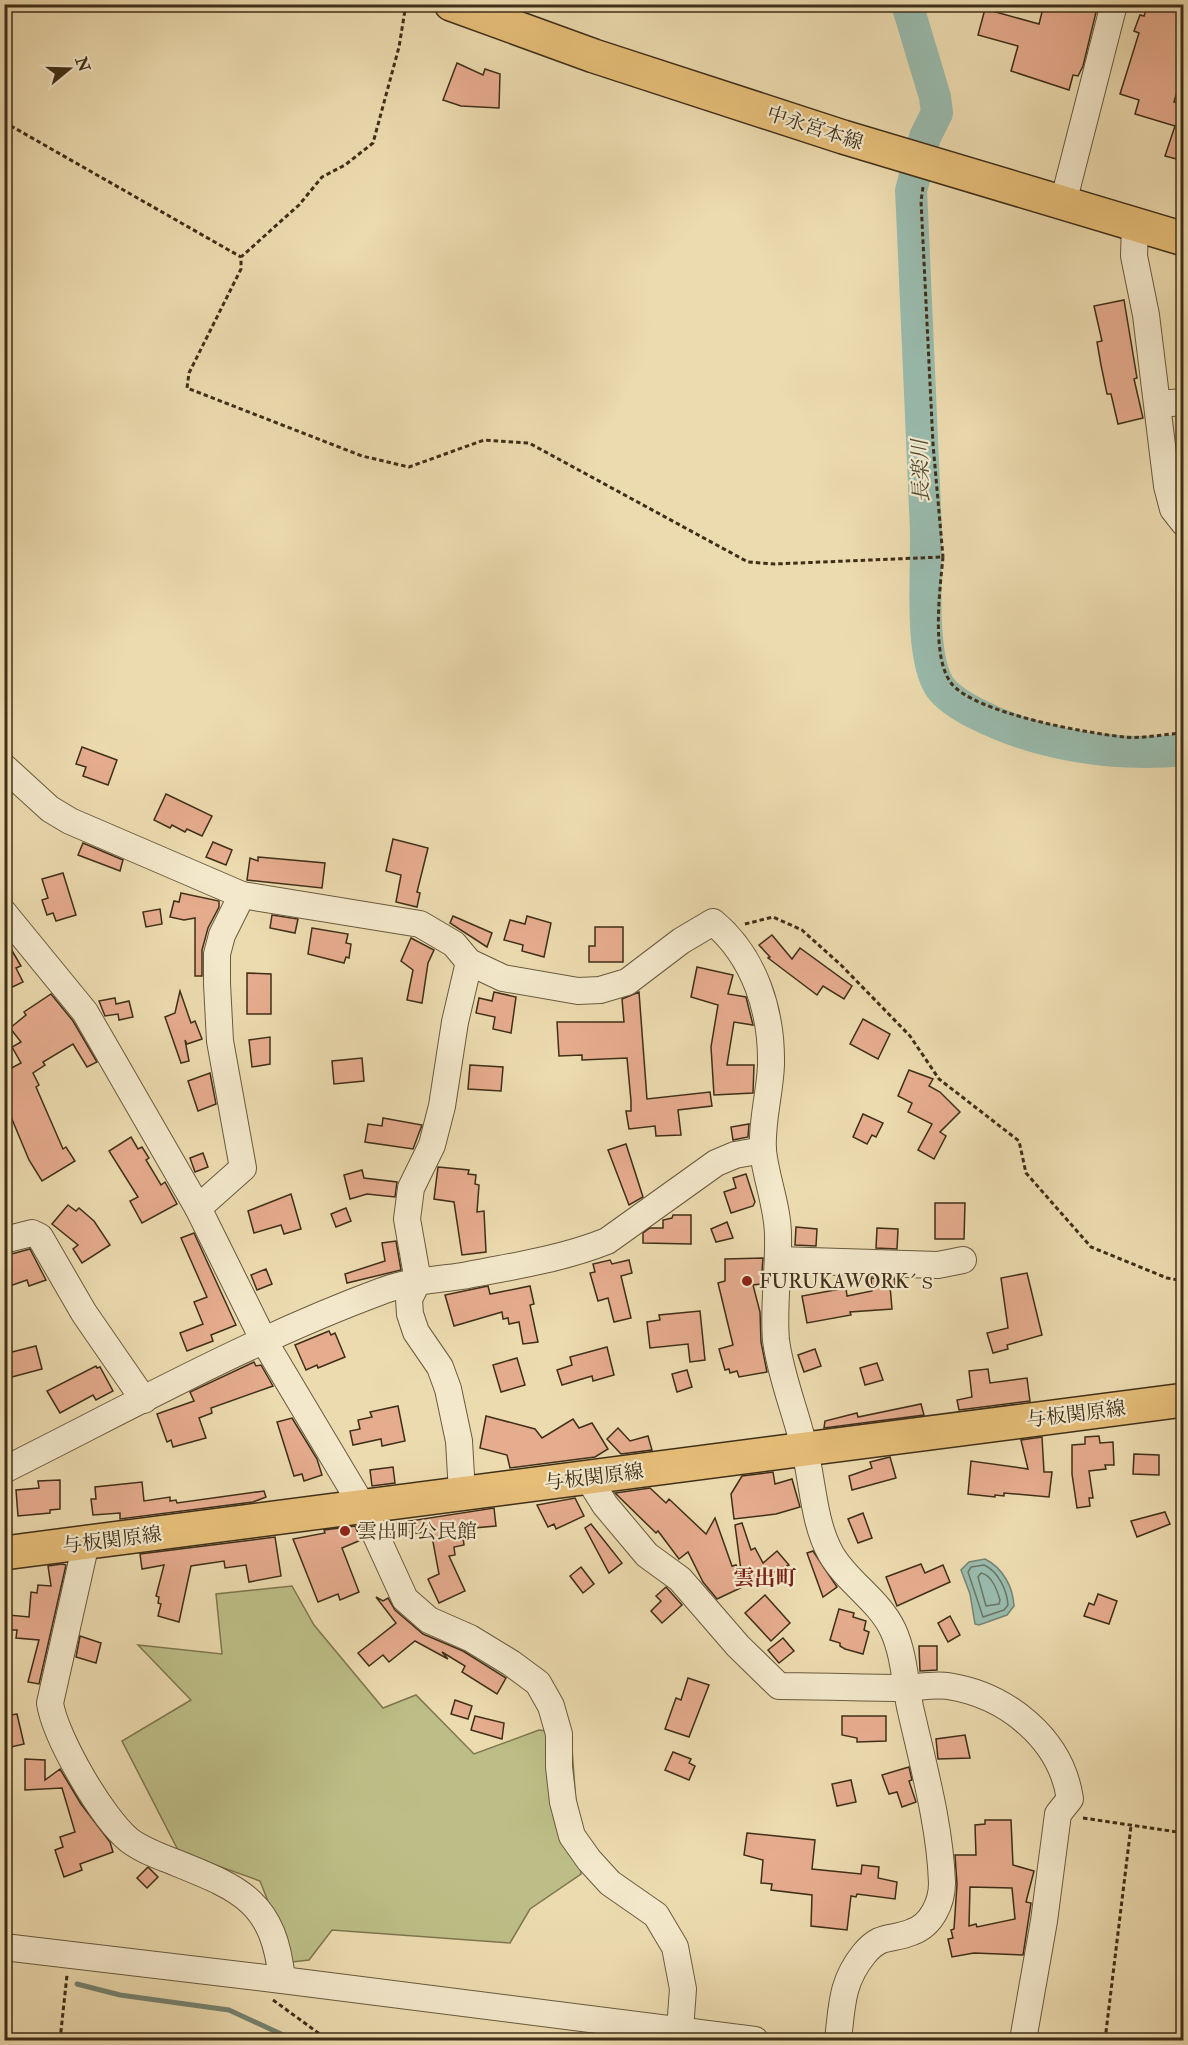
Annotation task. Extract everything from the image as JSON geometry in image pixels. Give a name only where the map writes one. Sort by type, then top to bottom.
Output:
[{"type":"main road","name":"中永宮本線","points":[[451,4],[594,56],[891,152],[932,175],[1063,202],[1184,239]]},
{"type":"main road","name":"与板関原線","points":[[4,1553],[1184,1400]]},
{"type":"street","points":[[1063,202],[1114,4]]},
{"type":"street","points":[[1135,225],[1134,256],[1146,315],[1167,486],[1173,509],[1184,522]]},
{"type":"street","points":[[1158,404],[1184,402]]},
{"type":"street","points":[[4,767],[50,809],[70,821],[242,895],[420,924],[446,938],[469,962],[503,978],[578,991],[600,990],[627,982],[681,941],[713,922],[728,935],[746,959],[760,992],[766,1018],[771,1064],[763,1150],[777,1223],[776,1341],[805,1450],[819,1522],[831,1553],[852,1581],[876,1605],[892,1628],[903,1662],[906,1688],[934,1819],[942,1882],[941,1899],[933,1914],[923,1925],[912,1933],[883,1937],[862,1956],[843,1991],[838,2040]]},
{"type":"street","points":[[198,1208],[243,1168],[220,1041],[217,984],[217,954],[222,935],[242,895]]},
{"type":"street","points":[[4,913],[84,1012],[198,1208],[264,1341],[363,1507],[405,1599],[429,1620],[495,1653],[538,1683],[551,1706],[559,1734],[560,1779],[572,1836],[589,1860],[610,1883],[656,1915],[675,1947],[683,1989],[680,2030]]},
{"type":"street","points":[[462,1493],[459,1442],[448,1389],[440,1367],[416,1332],[410,1314],[409,1299],[418,1281],[407,1219],[411,1188],[432,1145],[442,1106],[455,1022],[469,962]]},
{"type":"street","points":[[4,1470],[264,1341],[383,1290],[418,1281],[460,1276],[589,1248],[607,1241],[716,1163],[735,1155],[763,1150]]},
{"type":"street","points":[[4,1240],[32,1233],[40,1237],[84,1313],[144,1400]]},
{"type":"street","points":[[778,1260],[938,1265],[963,1260]]},
{"type":"street","points":[[588,1478],[605,1505],[647,1555],[680,1579],[738,1646],[779,1686],[906,1688],[946,1686],[997,1701],[1019,1714],[1046,1743],[1067,1780],[1070,1799],[1058,1814],[1044,1921],[1023,2040]]},
{"type":"street","points":[[86,1543],[50,1703],[52,1720],[61,1741],[98,1799],[130,1840],[153,1854],[239,1890],[255,1903],[267,1922],[277,1948],[282,1980]]},
{"type":"street","points":[[4,1947],[755,2040]]},
{"type":"path","points":[[406,4],[399,47],[373,144],[345,165],[322,177],[299,205],[241,257],[241,269],[189,373],[187,388],[362,456],[409,467],[484,440],[529,444],[748,562],[775,564],[943,557]]},
{"type":"path","points":[[4,122],[241,257]]},
{"type":"path","points":[[932,175],[921,201],[933,444],[943,557],[939,634],[941,655],[951,683],[974,700],[1015,716],[1126,737],[1184,733]]},
{"type":"path","points":[[728,935],[740,925],[773,917],[802,930],[842,966],[910,1036],[939,1079],[1019,1141],[1026,1173],[1091,1247],[1167,1278],[1184,1281]]},
{"type":"path","points":[[1058,1814],[1184,1833]]},
{"type":"path","points":[[1105,2040],[1131,1826]]},
{"type":"path","points":[[60,2040],[69,1955]]},
{"type":"path","points":[[251,1977],[279,2007],[328,2040]]},
{"type":"path","points":[[1178,2040],[1184,2000]]},
{"type":"green space","points":[[292,1586],[314,1625],[383,1708],[416,1695],[474,1754],[539,1730],[571,1734],[581,1874],[530,1909],[510,1943],[332,1930],[309,1960],[292,1962],[260,1881],[179,1852],[122,1741],[191,1700],[138,1645],[222,1654],[216,1594]]},
{"type":"water","points":[[985,1559],[997,1567],[1006,1579],[1012,1592],[1014,1606],[1007,1615],[979,1625],[975,1624],[970,1594],[961,1570],[969,1562]]},
{"type":"building","points":[[1044,4],[1098,4],[1083,66],[1078,76],[1073,75],[1069,90],[1011,71],[1018,46],[978,35],[985,9],[1039,24]]},
{"type":"building","points":[[1148,4],[1160,4],[1184,12],[1184,69],[1174,102],[1184,104],[1184,161],[1165,156],[1175,126],[1135,114],[1139,100],[1120,94],[1139,33],[1134,31],[1140,15],[1144,16]]},
{"type":"building","points":[[457,63],[483,75],[485,69],[500,74],[499,108],[461,106],[443,100]]},
{"type":"building","points":[[1124,300],[1137,378],[1134,379],[1143,418],[1118,424],[1111,394],[1107,394],[1101,365],[1097,342],[1102,341],[1094,306]]},
{"type":"building","points":[[82,747],[117,760],[108,785],[83,776],[86,767],[76,764]]},
{"type":"building","points":[[166,794],[212,816],[202,836],[187,829],[185,832],[172,825],[170,828],[154,820]]},
{"type":"building","points":[[393,839],[428,848],[417,892],[420,893],[417,907],[396,902],[401,875],[386,871]]},
{"type":"building","points":[[213,842],[232,850],[226,865],[206,857]]},
{"type":"building","points":[[83,843],[123,860],[120,871],[78,855]]},
{"type":"building","points":[[258,857],[325,863],[322,888],[247,880],[250,858],[258,861]]},
{"type":"building","points":[[63,873],[76,915],[56,921],[53,913],[47,915],[42,900],[48,898],[42,879]]},
{"type":"building","points":[[181,893],[219,901],[219,907],[208,928],[202,950],[202,976],[195,976],[195,918],[184,920],[170,917],[174,901],[179,902]]},
{"type":"building","points":[[160,909],[162,924],[146,927],[143,912]]},
{"type":"building","points":[[272,915],[298,919],[295,933],[270,928]]},
{"type":"building","points":[[453,916],[492,933],[487,947],[450,923]]},
{"type":"building","points":[[527,916],[551,923],[544,957],[522,951],[523,945],[504,940],[510,920],[525,924]]},
{"type":"building","points":[[595,927],[623,927],[623,962],[589,962],[589,946],[595,946]]},
{"type":"building","points":[[312,928],[348,934],[346,943],[351,944],[349,958],[346,957],[344,963],[308,954]]},
{"type":"building","points":[[772,935],[792,959],[800,948],[852,986],[844,999],[823,986],[817,995],[768,958],[770,957],[759,945]]},
{"type":"building","points":[[4,937],[21,966],[16,968],[23,982],[4,991]]},
{"type":"building","points":[[411,938],[434,950],[428,963],[422,1003],[407,1000],[413,970],[401,961]]},
{"type":"building","points":[[697,967],[733,975],[728,994],[746,997],[753,1025],[734,1022],[727,1065],[754,1065],[753,1093],[714,1095],[711,1047],[718,1005],[691,997]]},
{"type":"building","points":[[247,973],[271,974],[271,1014],[247,1014]]},
{"type":"building","points":[[180,991],[191,1023],[195,1021],[202,1039],[187,1044],[185,1040],[189,1061],[181,1063],[165,1017],[175,1013]]},
{"type":"building","points":[[494,992],[516,997],[511,1033],[493,1029],[495,1017],[476,1013],[479,998],[492,1001]]},
{"type":"building","points":[[639,992],[647,1099],[710,1092],[712,1106],[678,1110],[681,1135],[656,1136],[655,1126],[629,1129],[626,1111],[631,1111],[631,1101],[627,1058],[582,1060],[582,1055],[559,1056],[557,1022],[624,1022],[622,999]]},
{"type":"building","points":[[51,994],[73,1021],[97,1062],[87,1067],[73,1044],[43,1062],[45,1065],[33,1073],[39,1085],[36,1087],[63,1149],[66,1147],[75,1161],[42,1181],[29,1160],[4,1100],[4,1072],[21,1063],[12,1047],[21,1042],[10,1028],[26,1015],[24,1012]]},
{"type":"building","points":[[115,998],[116,1004],[129,1001],[133,1017],[119,1020],[118,1014],[105,1016],[99,1001]]},
{"type":"building","points":[[863,1019],[890,1034],[878,1059],[850,1044]]},
{"type":"building","points":[[270,1037],[270,1064],[252,1067],[249,1040]]},
{"type":"building","points":[[362,1058],[364,1081],[334,1084],[332,1061]]},
{"type":"building","points":[[470,1065],[503,1067],[501,1091],[468,1089]]},
{"type":"building","points":[[909,1070],[933,1079],[929,1086],[940,1092],[960,1112],[940,1132],[946,1136],[934,1159],[918,1150],[932,1124],[908,1112],[912,1103],[898,1096]]},
{"type":"building","points":[[210,1073],[216,1104],[198,1111],[188,1081]]},
{"type":"building","points":[[863,1114],[883,1123],[876,1137],[872,1135],[867,1144],[853,1137]]},
{"type":"building","points":[[383,1118],[422,1125],[413,1149],[365,1142],[368,1124],[382,1126]]},
{"type":"building","points":[[749,1124],[748,1137],[733,1140],[731,1127]]},
{"type":"building","points":[[131,1137],[138,1149],[142,1147],[149,1158],[146,1160],[161,1185],[165,1182],[177,1204],[142,1223],[130,1201],[138,1197],[109,1151]]},
{"type":"building","points":[[626,1144],[643,1197],[629,1205],[608,1150]]},
{"type":"building","points":[[203,1153],[208,1167],[195,1172],[190,1158]]},
{"type":"building","points":[[438,1167],[469,1170],[468,1174],[476,1175],[475,1184],[479,1185],[477,1212],[484,1211],[486,1252],[462,1255],[454,1202],[434,1199]]},
{"type":"building","points":[[362,1170],[364,1178],[397,1182],[395,1197],[367,1194],[350,1199],[344,1175]]},
{"type":"building","points":[[746,1174],[755,1202],[753,1206],[731,1213],[724,1192],[736,1188],[733,1178]]},
{"type":"building","points":[[291,1194],[301,1229],[284,1234],[281,1225],[254,1233],[248,1211]]},
{"type":"building","points":[[935,1203],[965,1203],[964,1239],[935,1239]]},
{"type":"building","points":[[68,1205],[76,1211],[79,1208],[94,1221],[110,1245],[82,1263],[73,1249],[78,1245],[52,1224]]},
{"type":"building","points":[[346,1208],[351,1221],[336,1227],[331,1214]]},
{"type":"building","points":[[673,1215],[691,1215],[691,1244],[643,1243],[643,1233],[650,1228],[663,1228],[663,1220],[672,1218]]},
{"type":"building","points":[[727,1222],[733,1238],[716,1242],[711,1229]]},
{"type":"building","points":[[796,1227],[817,1229],[816,1246],[795,1245]]},
{"type":"building","points":[[877,1228],[898,1229],[897,1249],[876,1248]]},
{"type":"building","points":[[194,1233],[236,1325],[211,1335],[213,1341],[187,1351],[180,1333],[203,1324],[194,1302],[207,1297],[181,1238]]},
{"type":"building","points":[[396,1241],[401,1270],[347,1283],[345,1274],[385,1261],[382,1243]]},
{"type":"building","points":[[30,1249],[46,1280],[29,1286],[27,1280],[4,1288],[4,1256]]},
{"type":"building","points":[[763,1258],[761,1284],[753,1285],[760,1312],[761,1342],[767,1372],[739,1377],[737,1371],[730,1373],[729,1369],[725,1370],[719,1349],[733,1345],[718,1283],[725,1281],[725,1259]]},
{"type":"building","points":[[610,1260],[612,1264],[629,1260],[632,1273],[621,1276],[631,1318],[614,1322],[608,1298],[598,1301],[590,1273],[595,1272],[593,1264]]},
{"type":"building","points":[[266,1269],[272,1284],[257,1290],[251,1275]]},
{"type":"building","points":[[1027,1273],[1042,1335],[1007,1345],[1008,1349],[993,1353],[987,1333],[1008,1328],[1001,1278]]},
{"type":"building","points":[[871,1278],[895,1279],[895,1286],[890,1286],[892,1309],[850,1312],[851,1315],[807,1323],[802,1296],[846,1288],[847,1296],[872,1291]]},
{"type":"building","points":[[488,1286],[490,1294],[530,1286],[534,1304],[530,1305],[538,1342],[523,1344],[519,1322],[509,1324],[508,1318],[503,1319],[502,1312],[454,1326],[445,1295]]},
{"type":"building","points":[[700,1311],[705,1360],[690,1362],[688,1344],[650,1348],[647,1322],[660,1320],[659,1315]]},
{"type":"building","points":[[329,1331],[331,1335],[335,1333],[345,1357],[318,1368],[317,1365],[306,1370],[295,1345]]},
{"type":"building","points":[[36,1346],[42,1369],[8,1378],[4,1354]]},
{"type":"building","points":[[607,1347],[614,1375],[593,1381],[592,1376],[562,1385],[557,1370],[572,1365],[570,1357]]},
{"type":"building","points":[[815,1349],[821,1366],[804,1372],[798,1355]]},
{"type":"building","points":[[517,1358],[525,1385],[501,1392],[493,1365]]},
{"type":"building","points":[[254,1362],[256,1366],[261,1365],[273,1386],[211,1408],[212,1413],[199,1418],[206,1438],[173,1447],[171,1440],[167,1442],[157,1414],[194,1401],[190,1392]]},
{"type":"building","points":[[877,1363],[883,1380],[865,1385],[860,1368]]},
{"type":"building","points":[[96,1366],[100,1367],[113,1391],[96,1400],[93,1395],[60,1413],[47,1391]]},
{"type":"building","points":[[988,1369],[990,1383],[1027,1378],[1030,1401],[959,1410],[957,1400],[972,1397],[969,1371]]},
{"type":"building","points":[[687,1370],[692,1387],[677,1392],[672,1374]]},
{"type":"building","points":[[921,1404],[924,1415],[824,1428],[825,1421],[857,1413],[858,1417]]},
{"type":"building","points":[[398,1406],[405,1441],[382,1446],[381,1439],[353,1445],[350,1431],[360,1429],[358,1420],[372,1417],[370,1412]]},
{"type":"building","points":[[486,1416],[535,1429],[542,1438],[573,1419],[579,1428],[592,1423],[608,1449],[595,1457],[510,1468],[507,1455],[480,1448]]},
{"type":"building","points":[[292,1418],[317,1459],[322,1475],[304,1481],[302,1474],[294,1476],[277,1422]]},
{"type":"building","points":[[618,1428],[630,1441],[648,1436],[652,1450],[621,1454],[607,1439]]},
{"type":"building","points":[[1099,1436],[1100,1443],[1113,1442],[1114,1465],[1105,1465],[1106,1469],[1089,1471],[1093,1498],[1089,1498],[1090,1506],[1077,1508],[1072,1474],[1072,1445],[1085,1444],[1085,1437]]},
{"type":"building","points":[[1042,1437],[1044,1472],[1052,1472],[1049,1497],[1004,1493],[1004,1496],[995,1495],[995,1497],[968,1494],[971,1461],[1028,1469],[1021,1440]]},
{"type":"building","points":[[1134,1454],[1159,1455],[1159,1475],[1133,1474]]},
{"type":"building","points":[[890,1457],[896,1478],[852,1490],[849,1476],[872,1468],[870,1462]]},
{"type":"building","points":[[393,1467],[395,1483],[372,1486],[370,1470]]},
{"type":"building","points":[[773,1472],[775,1484],[792,1479],[800,1507],[776,1514],[734,1519],[731,1494],[742,1476]]},
{"type":"building","points":[[60,1480],[60,1509],[50,1510],[50,1513],[18,1516],[16,1490],[39,1488],[38,1481]]},
{"type":"building","points":[[142,1482],[144,1501],[170,1497],[170,1501],[176,1500],[177,1503],[264,1491],[266,1497],[253,1502],[120,1519],[120,1513],[93,1515],[91,1499],[96,1499],[95,1487]]},
{"type":"building","points":[[650,1488],[666,1503],[669,1499],[706,1534],[715,1518],[732,1566],[736,1565],[742,1578],[735,1525],[742,1523],[751,1550],[755,1548],[763,1563],[777,1551],[789,1565],[717,1599],[703,1582],[688,1552],[679,1559],[658,1531],[656,1533],[615,1493]]},
{"type":"building","points":[[575,1498],[584,1516],[556,1529],[554,1524],[548,1527],[537,1505]]},
{"type":"building","points":[[494,1508],[496,1526],[462,1529],[464,1545],[454,1547],[455,1555],[449,1556],[465,1591],[439,1603],[428,1579],[439,1574],[431,1531],[411,1534],[411,1531],[395,1537],[390,1524]]},
{"type":"building","points":[[1165,1512],[1170,1524],[1137,1537],[1131,1521]]},
{"type":"building","points":[[863,1513],[872,1538],[858,1543],[848,1519]]},
{"type":"building","points":[[591,1524],[622,1563],[609,1573],[585,1528]]},
{"type":"building","points":[[355,1526],[361,1540],[342,1548],[359,1592],[340,1600],[338,1594],[318,1602],[293,1539],[325,1533],[324,1530]]},
{"type":"building","points":[[275,1537],[281,1576],[249,1582],[246,1565],[225,1568],[224,1561],[191,1566],[179,1622],[158,1616],[161,1604],[158,1603],[159,1597],[156,1596],[164,1565],[142,1569],[140,1554]]},
{"type":"building","points":[[813,1551],[837,1587],[823,1597],[807,1553]]},
{"type":"building","points":[[921,1564],[925,1573],[943,1565],[950,1582],[897,1606],[886,1577]]},
{"type":"building","points":[[66,1565],[39,1684],[28,1682],[39,1640],[16,1638],[17,1630],[7,1630],[9,1615],[29,1617],[31,1592],[37,1593],[38,1585],[51,1586],[48,1566]]},
{"type":"building","points":[[581,1567],[594,1584],[583,1593],[570,1576]]},
{"type":"building","points":[[666,1587],[682,1605],[662,1623],[651,1611],[661,1601],[656,1596]]},
{"type":"building","points":[[1098,1594],[1117,1601],[1109,1624],[1084,1616],[1089,1603],[1094,1605]]},
{"type":"building","points":[[765,1595],[790,1623],[771,1641],[745,1613]]},
{"type":"building","points":[[376,1597],[383,1601],[388,1598],[395,1610],[423,1634],[463,1651],[506,1678],[497,1694],[462,1672],[465,1666],[442,1652],[448,1659],[415,1641],[389,1662],[383,1655],[369,1666],[358,1653],[396,1623]]},
{"type":"building","points":[[839,1609],[854,1613],[853,1617],[866,1621],[864,1630],[869,1632],[863,1654],[845,1649],[840,1646],[840,1643],[830,1640]]},
{"type":"building","points":[[950,1616],[960,1635],[948,1642],[938,1623]]},
{"type":"building","points":[[80,1636],[101,1643],[96,1663],[76,1657]]},
{"type":"building","points":[[783,1638],[794,1651],[779,1663],[768,1650]]},
{"type":"building","points":[[919,1646],[937,1646],[937,1670],[920,1671]]},
{"type":"building","points":[[688,1678],[709,1685],[689,1737],[665,1729],[676,1698],[681,1700]]},
{"type":"building","points":[[455,1700],[472,1706],[468,1719],[451,1714]]},
{"type":"building","points":[[17,1714],[24,1744],[7,1748],[4,1743],[4,1716]]},
{"type":"building","points":[[475,1716],[504,1723],[502,1739],[471,1730]]},
{"type":"building","points":[[842,1716],[886,1716],[886,1741],[857,1742],[857,1738],[842,1735]]},
{"type":"building","points":[[965,1735],[970,1758],[938,1759],[936,1739]]},
{"type":"building","points":[[673,1752],[691,1759],[689,1763],[695,1766],[689,1780],[665,1770]]},
{"type":"building","points":[[25,1759],[45,1760],[45,1780],[60,1769],[81,1804],[110,1842],[113,1852],[80,1864],[82,1870],[64,1877],[55,1850],[63,1847],[60,1837],[75,1832],[62,1788],[25,1790]]},
{"type":"building","points":[[909,1767],[912,1780],[909,1781],[916,1802],[902,1807],[897,1792],[889,1794],[882,1775]]},
{"type":"building","points":[[851,1780],[856,1802],[837,1806],[832,1784]]},
{"type":"building","points":[[985,1820],[1011,1820],[1013,1865],[1034,1871],[1026,1902],[1031,1903],[1023,1955],[974,1953],[952,1957],[948,1939],[953,1938],[951,1930],[954,1929],[957,1884],[955,1855],[976,1855],[975,1825],[985,1824]],"holes":[[[970,1887],[1012,1888],[1015,1919],[977,1927],[976,1924],[969,1926]]]},
{"type":"building","points":[[747,1833],[815,1840],[812,1869],[861,1874],[862,1865],[879,1867],[878,1878],[897,1882],[895,1899],[857,1894],[856,1897],[851,1896],[847,1930],[811,1926],[812,1895],[771,1890],[772,1884],[761,1883],[763,1860],[744,1855]]},
{"type":"building","points":[[148,1867],[158,1877],[147,1888],[137,1878]]},
{"type":"waterway","name":"長楽川","points":[[907,4],[935,97],[937,113],[925,137],[911,191],[926,531],[927,634],[933,673],[940,687],[957,702],[977,714],[1025,734],[1104,750],[1131,752],[1184,750]]},
{"type":"waterway","points":[[77,1984],[120,1995],[229,2010],[294,2040]]},
{"type":"place","name":"FURUKAWORK´ｓ","points":[[747,1281]]},
{"type":"place","name":"雲出町公民館","points":[[345,1531]]},
{"type":"district","name":"雲出町","points":[[765,1578]]}]
